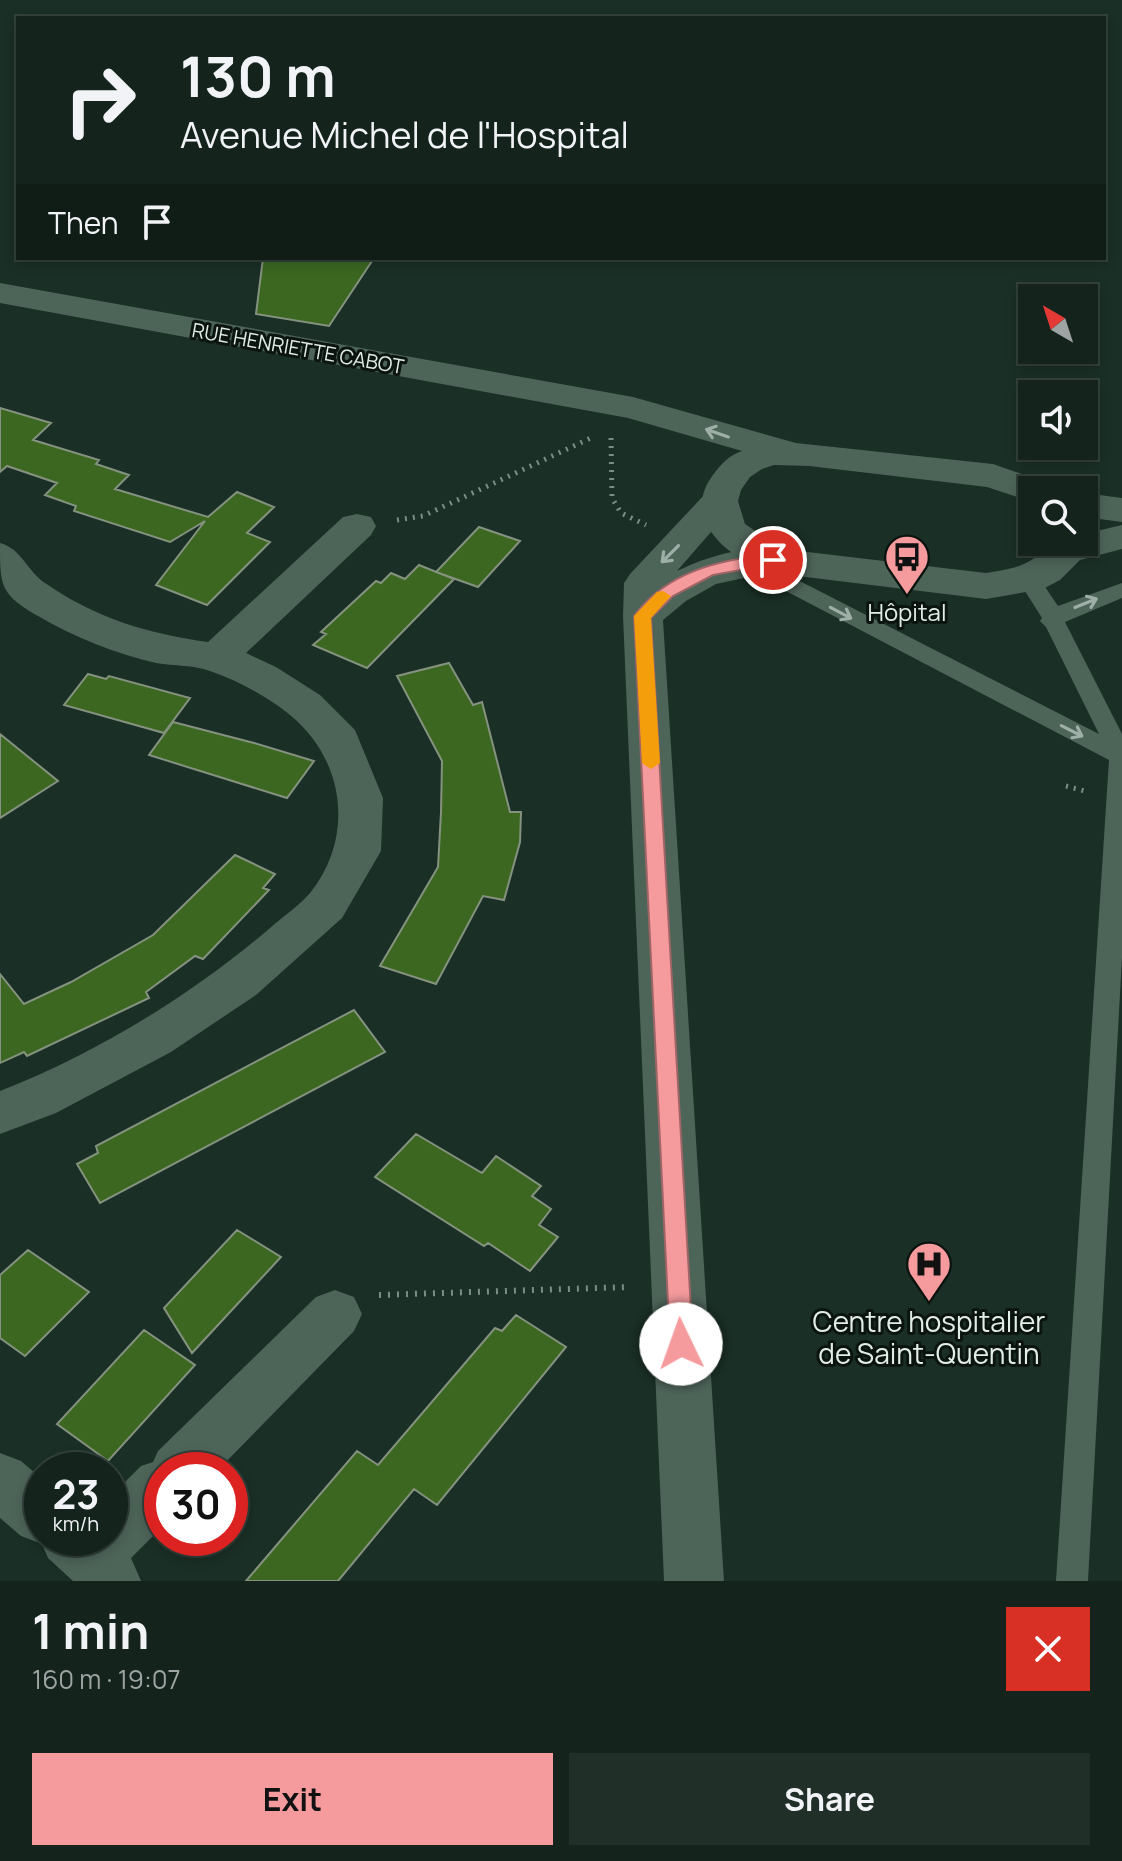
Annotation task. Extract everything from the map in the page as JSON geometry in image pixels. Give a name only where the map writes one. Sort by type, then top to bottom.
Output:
[{"type":"street","name":"RUE HENRIETTE CABOT","points":[[0,293],[597,403],[680,420],[754,445],[792,454]]},
{"type":"street","name":"RUE HENRIETTE CABOT","points":[[597,403],[669,437],[693,457],[720,495],[727,527],[753,553]]},
{"type":"street","points":[[694,1581],[643,616],[644,583],[720,495],[728,478],[749,461],[771,454],[993,476],[1018,485]]},
{"type":"street","points":[[1098,507],[1122,510]]},
{"type":"street","points":[[217,657],[357,526]]},
{"type":"street","points":[[1098,541],[1122,537]]},
{"type":"street","points":[[643,616],[667,592],[753,553],[986,586],[1029,580],[1046,571],[1058,556]]},
{"type":"street","points":[[0,556],[22,586],[50,606],[91,627],[157,649],[217,657],[261,677],[305,705],[340,741],[361,798],[358,851],[326,906],[239,982],[154,1038],[38,1098],[0,1113]]},
{"type":"street","points":[[196,1452],[335,1314]]},
{"type":"street","points":[[0,1481],[24,1501]]},
{"type":"street","points":[[128,1520],[144,1504]]},
{"type":"lane","points":[[753,553],[843,615],[1121,756]]},
{"type":"lane","points":[[1029,580],[1040,593],[1051,621],[1121,756],[1072,1581]]},
{"type":"lane","points":[[1051,621],[1066,611],[1122,590]]},
{"type":"path","points":[[357,526],[423,516],[611,429],[584,421],[597,403]]},
{"type":"path","points":[[335,1314],[353,1296],[678,1285]]},
{"type":"building","points":[[263,260],[373,260],[329,326],[256,314]]},
{"type":"building","points":[[0,408],[51,423],[33,440],[99,460],[96,464],[129,475],[115,489],[208,517],[237,492],[274,507],[247,533],[270,542],[207,605],[156,585],[205,521],[170,542],[74,511],[76,506],[45,495],[57,483],[7,466],[0,472]]},
{"type":"building","points":[[479,527],[520,541],[478,587],[436,572]]},
{"type":"building","points":[[419,565],[454,579],[367,668],[313,645],[326,634],[321,632],[376,581],[381,583],[391,573],[405,579]]},
{"type":"building","points":[[449,663],[473,705],[482,702],[510,812],[521,812],[520,842],[504,900],[483,896],[436,984],[380,966],[438,867],[442,761],[397,676]]},
{"type":"building","points":[[88,674],[106,679],[109,676],[190,698],[164,733],[64,705]]},
{"type":"building","points":[[173,722],[314,761],[287,798],[149,755]]},
{"type":"building","points":[[0,734],[58,781],[0,818]]},
{"type":"building","points":[[235,855],[275,874],[263,888],[269,890],[203,959],[195,956],[146,992],[149,998],[27,1056],[24,1052],[0,1063],[0,974],[24,1004],[71,982],[153,935]]},
{"type":"building","points":[[354,1010],[385,1052],[100,1203],[77,1164],[98,1153],[96,1146]]},
{"type":"building","points":[[416,1134],[482,1173],[496,1156],[541,1186],[532,1196],[551,1209],[539,1225],[558,1237],[530,1271],[488,1243],[484,1246],[375,1177]]},
{"type":"building","points":[[237,1230],[281,1257],[192,1353],[164,1308]]},
{"type":"building","points":[[28,1250],[89,1292],[25,1356],[0,1338],[0,1275]]},
{"type":"building","points":[[516,1315],[566,1347],[437,1505],[414,1489],[338,1581],[246,1581],[357,1451],[378,1465],[495,1328],[502,1331]]},
{"type":"building","points":[[144,1330],[195,1365],[116,1452],[96,1452],[57,1424]]},
{"type":"slow traffic","points":[[651,763],[643,616],[663,596]]},
{"type":"place","name":"Hôpital","points":[[907,596]]},
{"type":"place","name":"Centre hospitalier de Saint-Quentin","points":[[929,1303]]},
{"type":"route","points":[[681,1344],[643,616],[667,592],[708,571],[773,560]]}]
